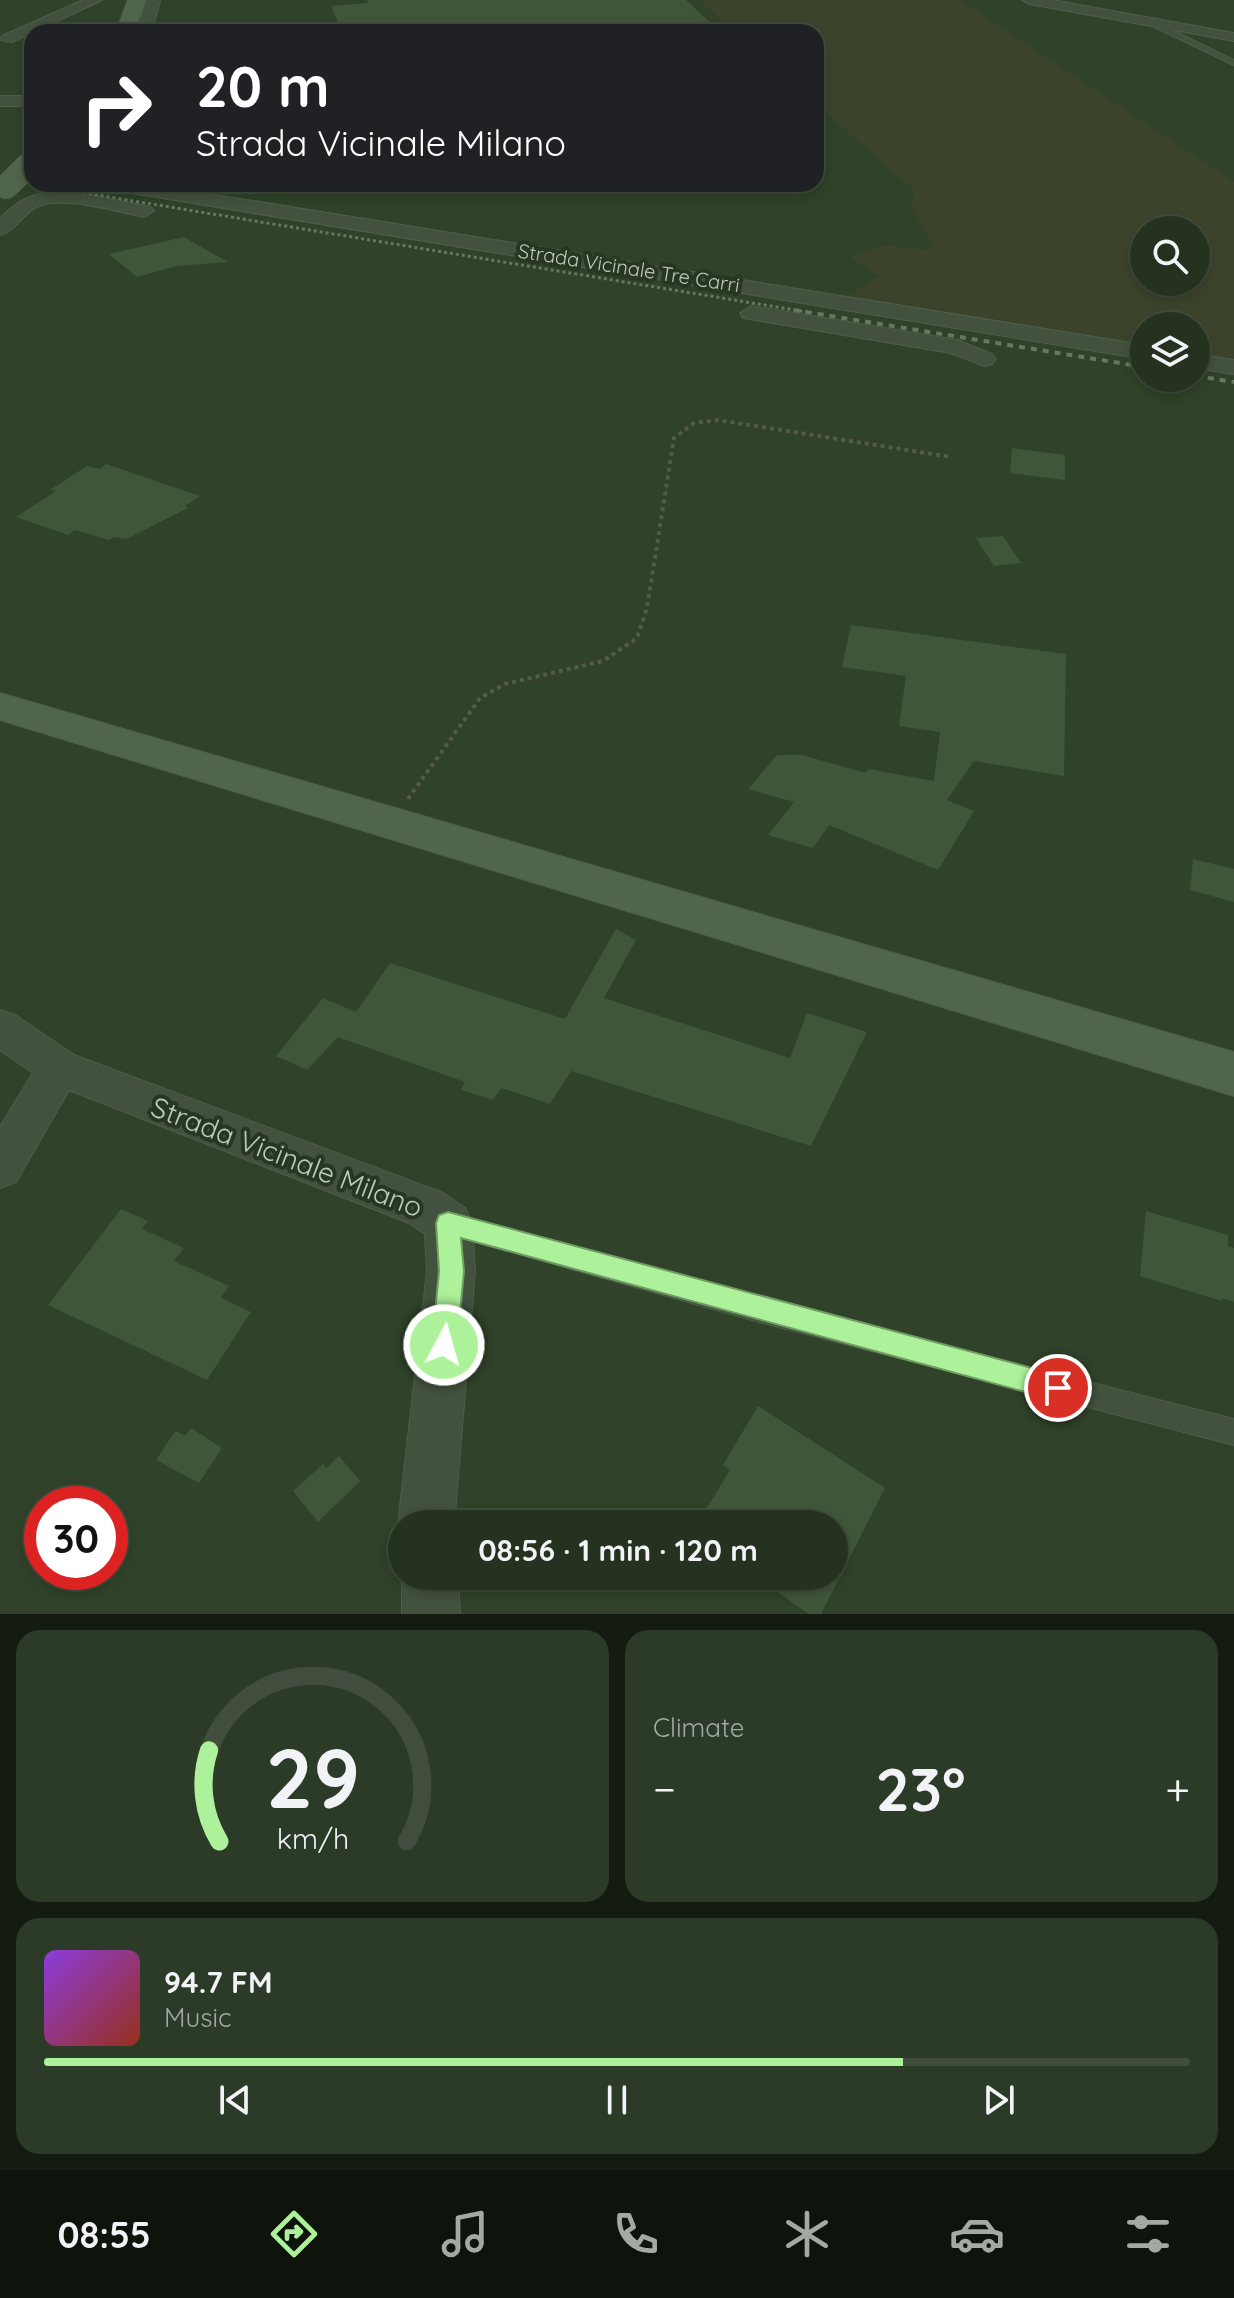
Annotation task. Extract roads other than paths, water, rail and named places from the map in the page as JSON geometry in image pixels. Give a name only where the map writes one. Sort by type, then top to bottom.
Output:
[{"type":"main road","points":[[3,190],[24,168]]},
{"type":"main road","points":[[0,706],[1234,1074]]},
{"type":"street","points":[[45,24],[95,0]]},
{"type":"street","points":[[147,24],[153,0]]},
{"type":"street","points":[[1029,0],[1234,37]]},
{"type":"street","points":[[119,24],[135,7]]},
{"type":"street","points":[[4,44],[24,34]]},
{"type":"street","points":[[4,44],[24,45]]},
{"type":"street","points":[[0,101],[24,101]]},
{"type":"street","name":"Strada Vicinale Tre Carri","points":[[162,192],[1130,350]]},
{"type":"street","points":[[0,229],[31,202],[51,198],[173,216]]},
{"type":"street","points":[[731,310],[957,347],[984,359]]},
{"type":"street","points":[[1210,363],[1234,367]]},
{"type":"street","name":"Strada Vicinale Milano","points":[[0,1027],[59,1068],[426,1208],[448,1223]]},
{"type":"street","points":[[0,1168],[59,1068]]},
{"type":"street","points":[[427,1510],[451,1271],[448,1223]]},
{"type":"street","points":[[430,1590],[431,1614]]},
{"type":"lane","points":[[1149,21],[1234,63]]},
{"type":"lane","name":"Strada Vicinale Milano","points":[[448,1223],[774,1314],[1234,1432]]},
{"type":"railway","points":[[0,179],[24,183]]},
{"type":"railway","points":[[79,192],[807,312]]},
{"type":"railway","points":[[794,310],[1130,365]]},
{"type":"railway","points":[[1210,378],[1234,382]]}]
